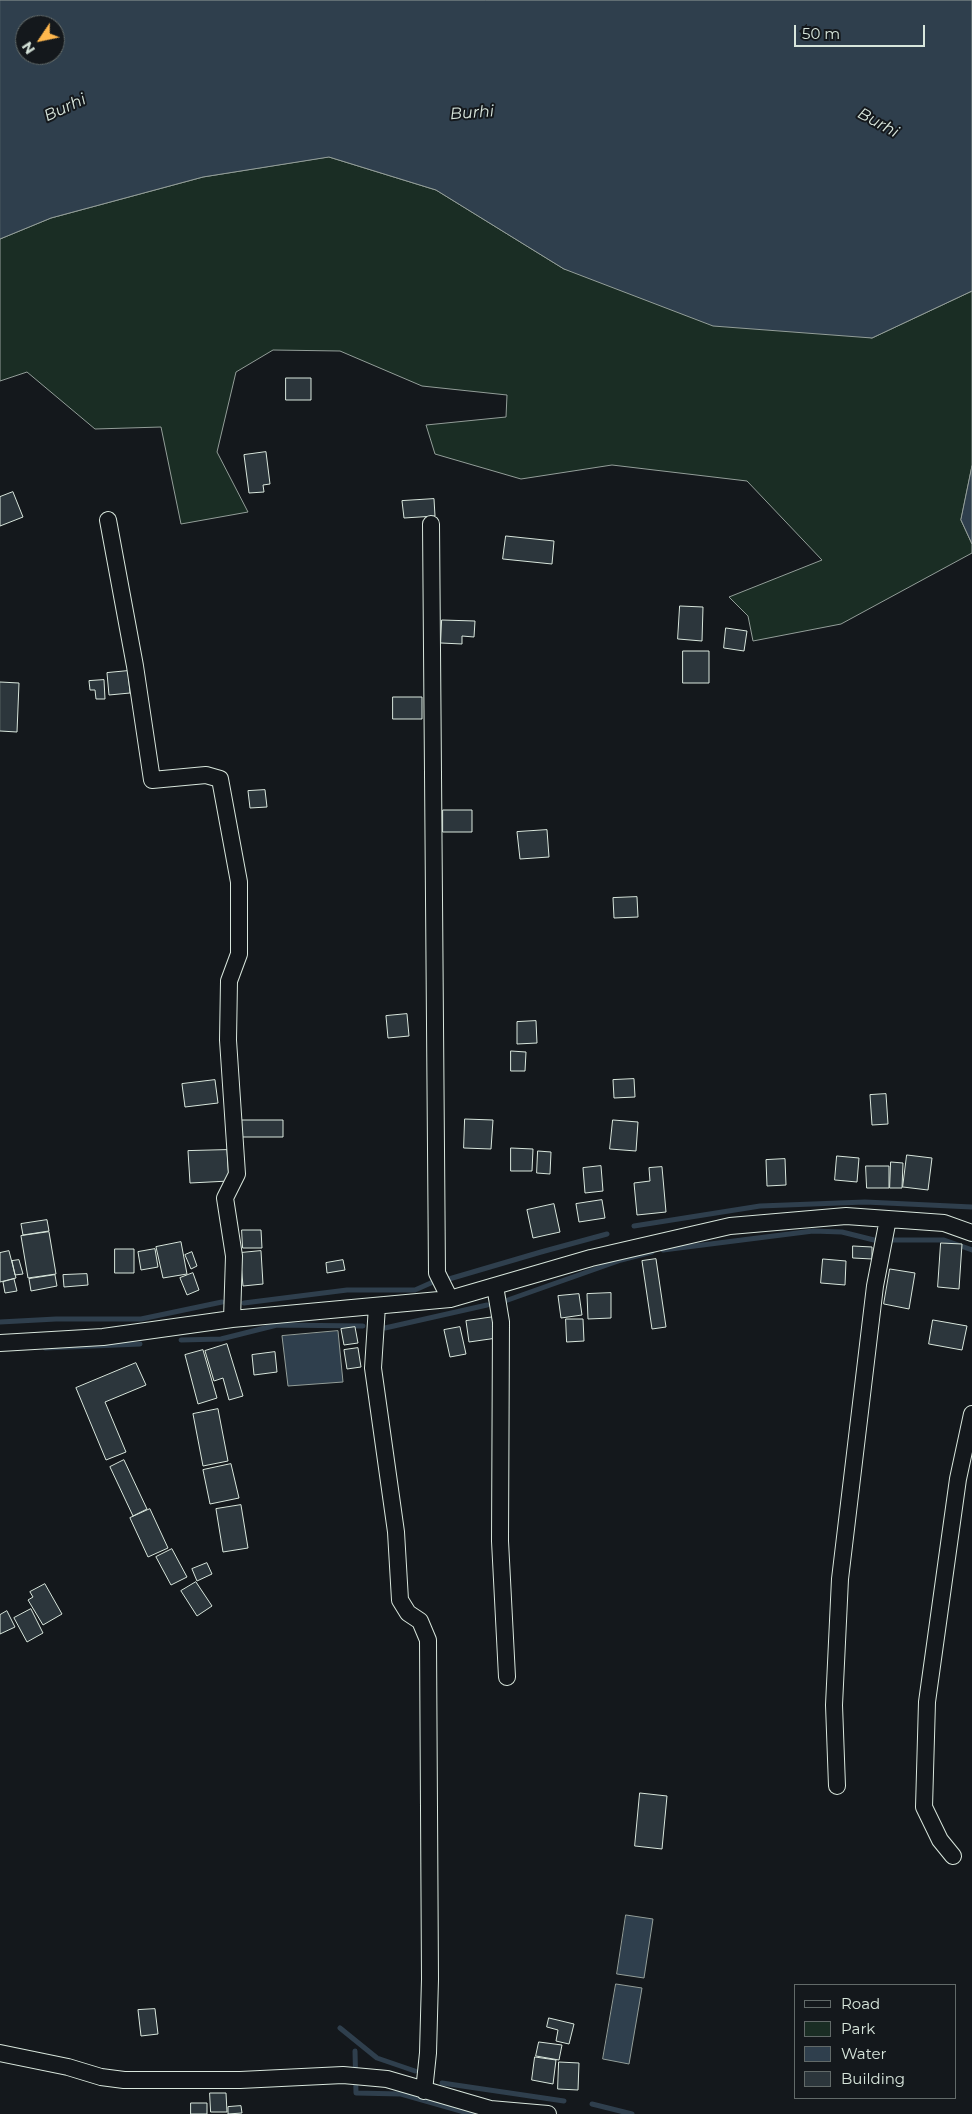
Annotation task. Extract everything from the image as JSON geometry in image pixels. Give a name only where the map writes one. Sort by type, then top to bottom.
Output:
[{"type":"street","points":[[108,520],[135,666],[152,780],[206,775],[220,779],[239,882],[240,954],[229,981],[228,1040],[237,1174],[225,1198],[234,1256],[232,1319]]},
{"type":"street","points":[[431,524],[437,1272],[450,1299]]},
{"type":"street","points":[[0,1343],[103,1337],[232,1319],[450,1299],[591,1258],[730,1226],[846,1216],[944,1223],[972,1233]]},
{"type":"street","points":[[837,1786],[834,1705],[840,1579],[875,1286],[888,1219]]},
{"type":"street","points":[[495,1286],[501,1322],[500,1541],[507,1677]]},
{"type":"street","points":[[377,1306],[373,1368],[396,1532],[400,1600],[408,1613],[420,1621],[428,1640],[430,1980],[428,2053],[424,2092]]},
{"type":"street","points":[[953,1856],[940,1840],[924,1807],[927,1702],[958,1479],[972,1414]]},
{"type":"street","points":[[0,2053],[68,2067],[101,2077],[124,2080],[240,2080],[343,2074],[387,2079],[424,2092],[490,2110],[548,2114]]},
{"type":"green space","points":[[329,157],[436,190],[564,269],[872,338],[972,291],[972,466],[961,520],[972,544],[972,553],[841,624],[753,641],[748,616],[729,597],[822,560],[747,481],[612,465],[521,479],[435,454],[426,425],[506,417],[507,395],[422,386],[340,351],[273,350],[236,372],[217,452],[248,512],[181,524],[161,427],[95,429],[27,372],[0,381],[0,239],[51,218],[203,177]]},
{"type":"water","name":"Burhi","points":[[0,0],[972,0],[972,291],[872,338],[713,326],[564,269],[436,190],[329,157],[203,177],[51,218],[0,239]]},
{"type":"water","points":[[972,466],[972,544],[961,520]]},
{"type":"water","points":[[338,1331],[343,1382],[288,1386],[282,1336]]},
{"type":"water","points":[[626,1915],[653,1919],[644,1978],[617,1974]]},
{"type":"water","points":[[616,1984],[642,1988],[629,2064],[603,2059]]},
{"type":"building","points":[[286,378],[311,378],[311,400],[286,400]]},
{"type":"building","points":[[266,452],[270,484],[263,485],[264,492],[249,493],[244,455]]},
{"type":"building","points":[[13,492],[23,517],[0,526],[0,497]]},
{"type":"building","points":[[434,499],[435,516],[404,518],[402,501]]},
{"type":"building","points":[[506,536],[554,541],[552,564],[503,559]]},
{"type":"building","points":[[680,606],[703,607],[702,641],[678,639]]},
{"type":"building","points":[[442,620],[475,621],[474,637],[462,636],[462,644],[441,643]]},
{"type":"building","points":[[726,628],[747,631],[744,651],[724,648]]},
{"type":"building","points":[[683,651],[709,651],[709,683],[683,683]]},
{"type":"building","points":[[128,671],[130,693],[109,695],[107,673]]},
{"type":"building","points":[[104,680],[105,699],[96,699],[95,690],[90,690],[89,681]]},
{"type":"building","points":[[0,682],[19,683],[17,732],[0,731]]},
{"type":"building","points":[[393,697],[422,697],[422,719],[393,719]]},
{"type":"building","points":[[265,790],[267,807],[250,808],[248,791]]},
{"type":"building","points":[[443,810],[472,810],[472,832],[443,832]]},
{"type":"building","points":[[547,830],[549,857],[520,859],[517,832]]},
{"type":"building","points":[[637,897],[638,917],[614,918],[613,898]]},
{"type":"building","points":[[407,1014],[409,1036],[388,1038],[386,1016]]},
{"type":"building","points":[[536,1021],[537,1043],[517,1044],[517,1022]]},
{"type":"building","points":[[511,1051],[526,1052],[525,1071],[511,1071]]},
{"type":"building","points":[[634,1079],[635,1097],[614,1098],[613,1080]]},
{"type":"building","points":[[215,1080],[218,1103],[185,1107],[182,1084]]},
{"type":"building","points":[[886,1094],[888,1124],[872,1125],[870,1095]]},
{"type":"building","points":[[465,1119],[493,1120],[491,1149],[464,1148]]},
{"type":"building","points":[[242,1120],[283,1120],[283,1137],[242,1137]]},
{"type":"building","points":[[613,1120],[638,1122],[636,1151],[610,1149]]},
{"type":"building","points":[[511,1148],[533,1149],[532,1171],[511,1171]]},
{"type":"building","points":[[227,1150],[229,1181],[190,1183],[188,1151]]},
{"type":"building","points":[[538,1151],[551,1152],[550,1174],[537,1173]]},
{"type":"building","points":[[907,1155],[932,1158],[928,1190],[903,1187]]},
{"type":"building","points":[[837,1156],[859,1158],[857,1182],[835,1180]]},
{"type":"building","points":[[785,1159],[786,1185],[767,1186],[766,1160]]},
{"type":"building","points":[[891,1162],[903,1163],[902,1188],[890,1188]]},
{"type":"building","points":[[601,1166],[603,1191],[585,1193],[583,1168]]},
{"type":"building","points":[[866,1166],[889,1166],[889,1188],[867,1188]]},
{"type":"building","points":[[662,1167],[666,1212],[637,1215],[634,1183],[650,1181],[649,1168]]},
{"type":"building","points":[[602,1200],[605,1218],[579,1222],[576,1204]]},
{"type":"building","points":[[554,1204],[560,1232],[533,1238],[527,1210]]},
{"type":"building","points":[[47,1220],[49,1231],[23,1235],[21,1224]]},
{"type":"building","points":[[242,1230],[261,1230],[262,1248],[243,1248]]},
{"type":"building","points":[[49,1232],[56,1274],[28,1278],[21,1236]]},
{"type":"building","points":[[181,1242],[187,1274],[163,1278],[156,1247]]},
{"type":"building","points":[[941,1243],[962,1244],[959,1289],[938,1287]]},
{"type":"building","points":[[853,1246],[872,1247],[872,1259],[853,1258]]},
{"type":"building","points":[[115,1249],[134,1249],[134,1273],[115,1273]]},
{"type":"building","points":[[155,1249],[158,1267],[141,1270],[138,1252]]},
{"type":"building","points":[[9,1251],[16,1278],[0,1282],[0,1253]]},
{"type":"building","points":[[261,1251],[263,1284],[243,1286],[240,1253]]},
{"type":"building","points":[[192,1252],[197,1266],[191,1269],[185,1255]]},
{"type":"building","points":[[656,1259],[666,1327],[652,1329],[642,1261]]},
{"type":"building","points":[[823,1259],[846,1261],[845,1285],[821,1283]]},
{"type":"building","points":[[19,1260],[23,1274],[15,1275],[12,1261]]},
{"type":"building","points":[[343,1260],[345,1270],[327,1273],[326,1263]]},
{"type":"building","points":[[890,1269],[915,1273],[909,1309],[884,1304]]},
{"type":"building","points":[[193,1273],[199,1290],[187,1295],[180,1278]]},
{"type":"building","points":[[87,1274],[88,1285],[64,1287],[63,1275]]},
{"type":"building","points":[[55,1275],[57,1286],[31,1291],[29,1279]]},
{"type":"building","points":[[14,1279],[17,1291],[5,1293],[3,1282]]},
{"type":"building","points":[[611,1293],[611,1318],[588,1319],[587,1294]]},
{"type":"building","points":[[579,1294],[582,1315],[561,1318],[558,1296]]},
{"type":"building","points":[[494,1317],[497,1338],[469,1342],[466,1321]]},
{"type":"building","points":[[566,1319],[583,1319],[584,1341],[567,1342]]},
{"type":"building","points":[[933,1320],[967,1326],[962,1350],[929,1344]]},
{"type":"building","points":[[355,1327],[358,1343],[344,1345],[341,1329]]},
{"type":"building","points":[[460,1327],[466,1354],[450,1357],[444,1330]]},
{"type":"building","points":[[227,1344],[243,1396],[229,1400],[223,1378],[214,1381],[205,1351]]},
{"type":"building","points":[[358,1348],[361,1367],[347,1369],[344,1350]]},
{"type":"building","points":[[203,1350],[217,1398],[198,1404],[185,1355]]},
{"type":"building","points":[[275,1352],[277,1372],[254,1375],[252,1355]]},
{"type":"building","points":[[136,1363],[146,1385],[105,1402],[126,1452],[106,1460],[76,1388]]},
{"type":"building","points":[[218,1409],[228,1461],[203,1466],[193,1414]]},
{"type":"building","points":[[124,1460],[147,1509],[133,1516],[110,1467]]},
{"type":"building","points":[[231,1464],[239,1498],[210,1504],[203,1470]]},
{"type":"building","points":[[241,1505],[248,1548],[223,1552],[216,1509]]},
{"type":"building","points":[[150,1509],[168,1548],[148,1557],[130,1518]]},
{"type":"building","points":[[172,1549],[187,1577],[171,1585],[156,1557]]},
{"type":"building","points":[[207,1563],[212,1574],[197,1581],[192,1569]]},
{"type":"building","points":[[196,1582],[212,1606],[197,1616],[181,1591]]},
{"type":"building","points":[[45,1584],[62,1614],[43,1625],[28,1600],[33,1597],[30,1592]]},
{"type":"building","points":[[31,1609],[43,1633],[27,1642],[14,1618]]},
{"type":"building","points":[[7,1611],[15,1627],[0,1634],[0,1615]]},
{"type":"building","points":[[640,1793],[667,1796],[662,1849],[635,1846]]},
{"type":"building","points":[[155,2009],[158,2034],[141,2036],[138,2010]]},
{"type":"building","points":[[549,2018],[574,2024],[569,2044],[556,2041],[558,2030],[547,2027]]},
{"type":"building","points":[[539,2042],[562,2045],[559,2060],[536,2056]]},
{"type":"building","points":[[535,2057],[556,2060],[553,2084],[532,2080]]},
{"type":"building","points":[[559,2062],[579,2063],[578,2090],[558,2089]]},
{"type":"building","points":[[210,2093],[226,2093],[227,2112],[211,2112]]},
{"type":"building","points":[[191,2103],[207,2103],[207,2114],[191,2114]]},
{"type":"building","points":[[241,2106],[242,2113],[228,2114],[228,2107]]},
{"type":"waterway","points":[[634,1226],[760,1206],[865,1202],[972,1207]]},
{"type":"waterway","points":[[663,1250],[813,1231],[842,1232],[874,1240]]},
{"type":"waterway","points":[[449,1279],[607,1234]]},
{"type":"waterway","points":[[891,1240],[944,1240],[972,1250]]},
{"type":"waterway","points":[[505,1301],[621,1260],[652,1252]]},
{"type":"waterway","points":[[244,1303],[347,1290],[415,1290],[433,1282]]},
{"type":"waterway","points":[[0,1322],[56,1319],[141,1319],[222,1302]]},
{"type":"waterway","points":[[385,1328],[487,1305]]},
{"type":"waterway","points":[[181,1340],[221,1339],[277,1325],[363,1326]]},
{"type":"waterway","points":[[45,1348],[140,1344]]},
{"type":"waterway","points":[[340,2028],[377,2058],[415,2071]]},
{"type":"waterway","points":[[355,2051],[356,2093],[401,2094],[464,2112],[480,2114]]},
{"type":"waterway","points":[[442,2083],[564,2101]]},
{"type":"waterway","points":[[592,2104],[632,2114]]}]
